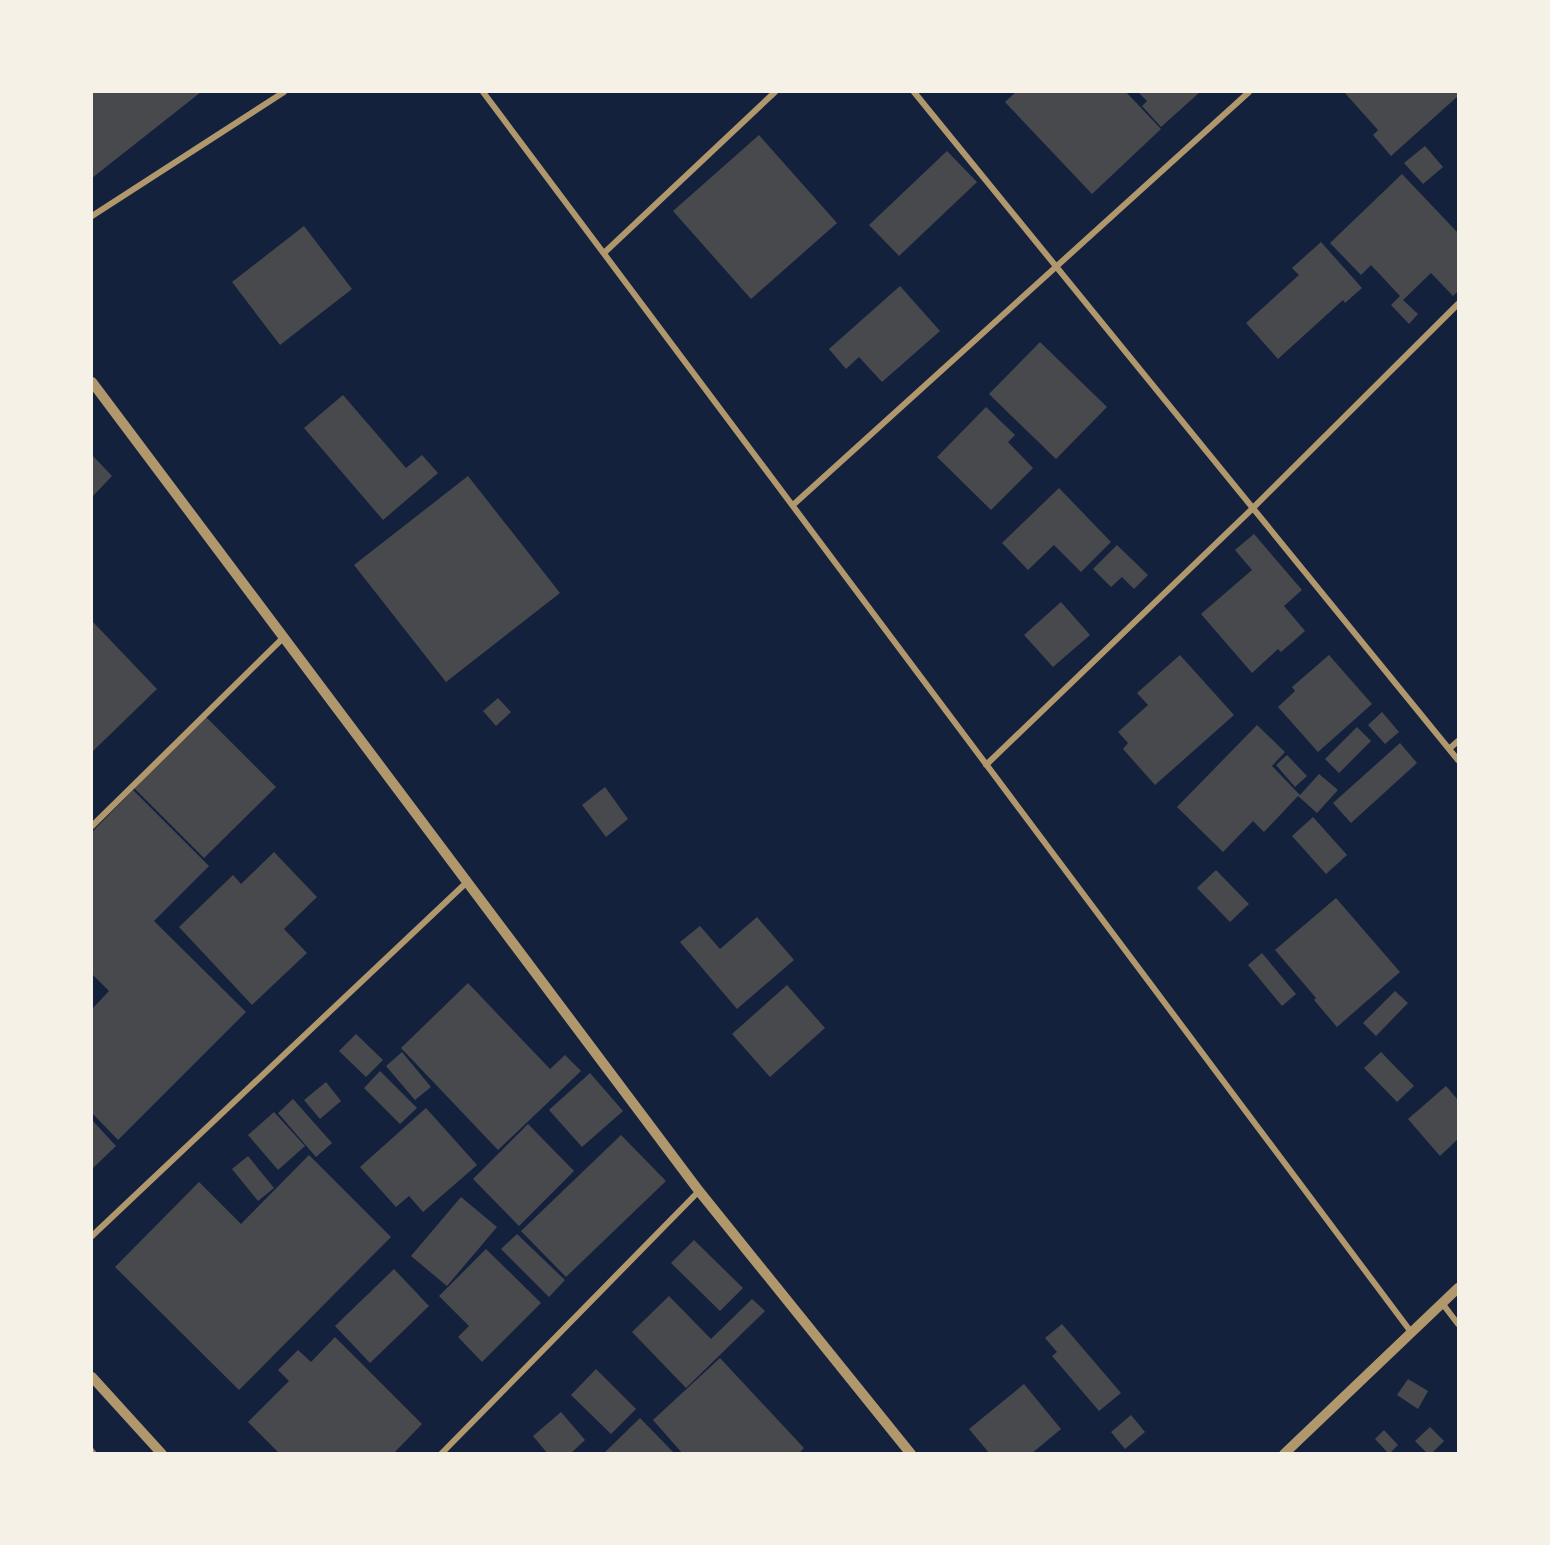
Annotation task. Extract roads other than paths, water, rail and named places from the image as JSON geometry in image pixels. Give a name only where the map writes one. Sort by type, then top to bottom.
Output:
[{"type":"street","points":[[92,216],[284,92]]},
{"type":"street","points":[[483,92],[1411,1332]]},
{"type":"street","points":[[604,253],[775,92]]},
{"type":"street","points":[[914,92],[1458,760]]},
{"type":"street","points":[[793,505],[1249,92]]},
{"type":"street","points":[[987,765],[1253,508],[1458,304]]},
{"type":"street","points":[[92,382],[699,1191],[911,1454]]},
{"type":"street","points":[[92,826],[284,638]]},
{"type":"street","points":[[1449,749],[1458,741]]},
{"type":"street","points":[[92,1236],[468,882]]},
{"type":"street","points":[[441,1454],[699,1191]]},
{"type":"street","points":[[1284,1454],[1458,1288]]},
{"type":"street","points":[[1442,1303],[1458,1324]]},
{"type":"street","points":[[92,1377],[162,1454]]},
{"type":"railway","points":[[92,1450],[95,1454]]}]
